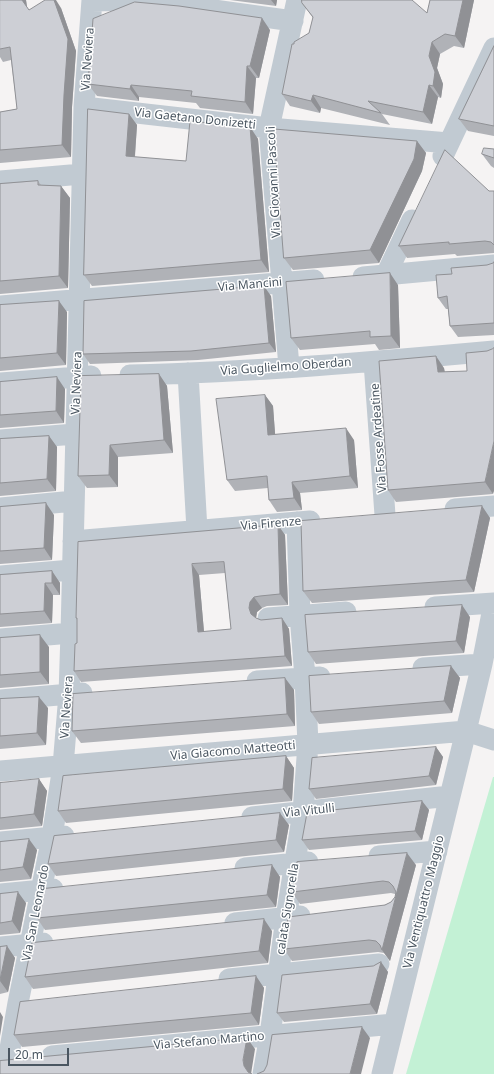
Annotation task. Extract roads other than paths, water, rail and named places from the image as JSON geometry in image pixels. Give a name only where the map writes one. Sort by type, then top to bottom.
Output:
[{"type":"street","points":[[92,0],[143,0],[293,20]]},
{"type":"street","name":"Via Neviera","points":[[63,766],[69,694],[71,633],[84,107],[92,0]]},
{"type":"street","name":"Via Giovanni Pascoli","points":[[289,367],[269,128],[297,0]]},
{"type":"street","points":[[435,171],[494,48]]},
{"type":"street","name":"Via Gaetano Donizetti","points":[[84,107],[269,128],[449,143]]},
{"type":"street","points":[[0,181],[82,174]]},
{"type":"street","points":[[386,275],[419,206]]},
{"type":"street","name":"Via Mancini","points":[[0,306],[494,265]]},
{"type":"street","name":"Via Guglielmo Oberdan","points":[[0,382],[78,376],[188,373],[374,362],[494,351]]},
{"type":"street","name":"Via Fosse Ardeatine","points":[[363,517],[392,514],[374,362]]},
{"type":"street","points":[[188,373],[197,530]]},
{"type":"street","points":[[0,440],[75,434]]},
{"type":"street","points":[[0,508],[74,501]]},
{"type":"street","points":[[439,510],[494,506]]},
{"type":"street","name":"Via Firenze","points":[[73,541],[326,520]]},
{"type":"street","name":"calata Signorella","points":[[263,1074],[303,812],[308,744],[300,615],[297,522]]},
{"type":"street","points":[[0,576],[72,570]]},
{"type":"street","points":[[416,608],[494,603]]},
{"type":"street","name":"Via Ventiquattro Maggio","points":[[382,1074],[394,1024],[393,963],[415,902],[437,851],[482,664],[494,603]]},
{"type":"street","points":[[268,618],[362,611]]},
{"type":"street","points":[[0,639],[71,633]]},
{"type":"street","points":[[405,670],[482,664]]},
{"type":"street","points":[[234,683],[336,675]]},
{"type":"street","points":[[0,700],[100,692]]},
{"type":"street","points":[[466,731],[490,739]]},
{"type":"street","name":"Via Giacomo Matteotti","points":[[0,771],[466,731]]},
{"type":"street","name":"Via San Leonardo","points":[[16,1059],[9,1004],[30,944],[52,837],[63,766]]},
{"type":"street","name":"Via Vitulli","points":[[232,819],[450,796]]},
{"type":"street","points":[[0,842],[83,834]]},
{"type":"street","points":[[358,858],[437,851]]},
{"type":"street","points":[[224,871],[326,860]]},
{"type":"street","points":[[0,894],[73,886]]},
{"type":"street","points":[[216,925],[316,914]]},
{"type":"street","points":[[0,948],[61,941]]},
{"type":"street","points":[[207,982],[393,963]]},
{"type":"street","points":[[9,1004],[42,1000]]},
{"type":"street","name":"Via Stefano Martino","points":[[16,1059],[394,1024]]}]
